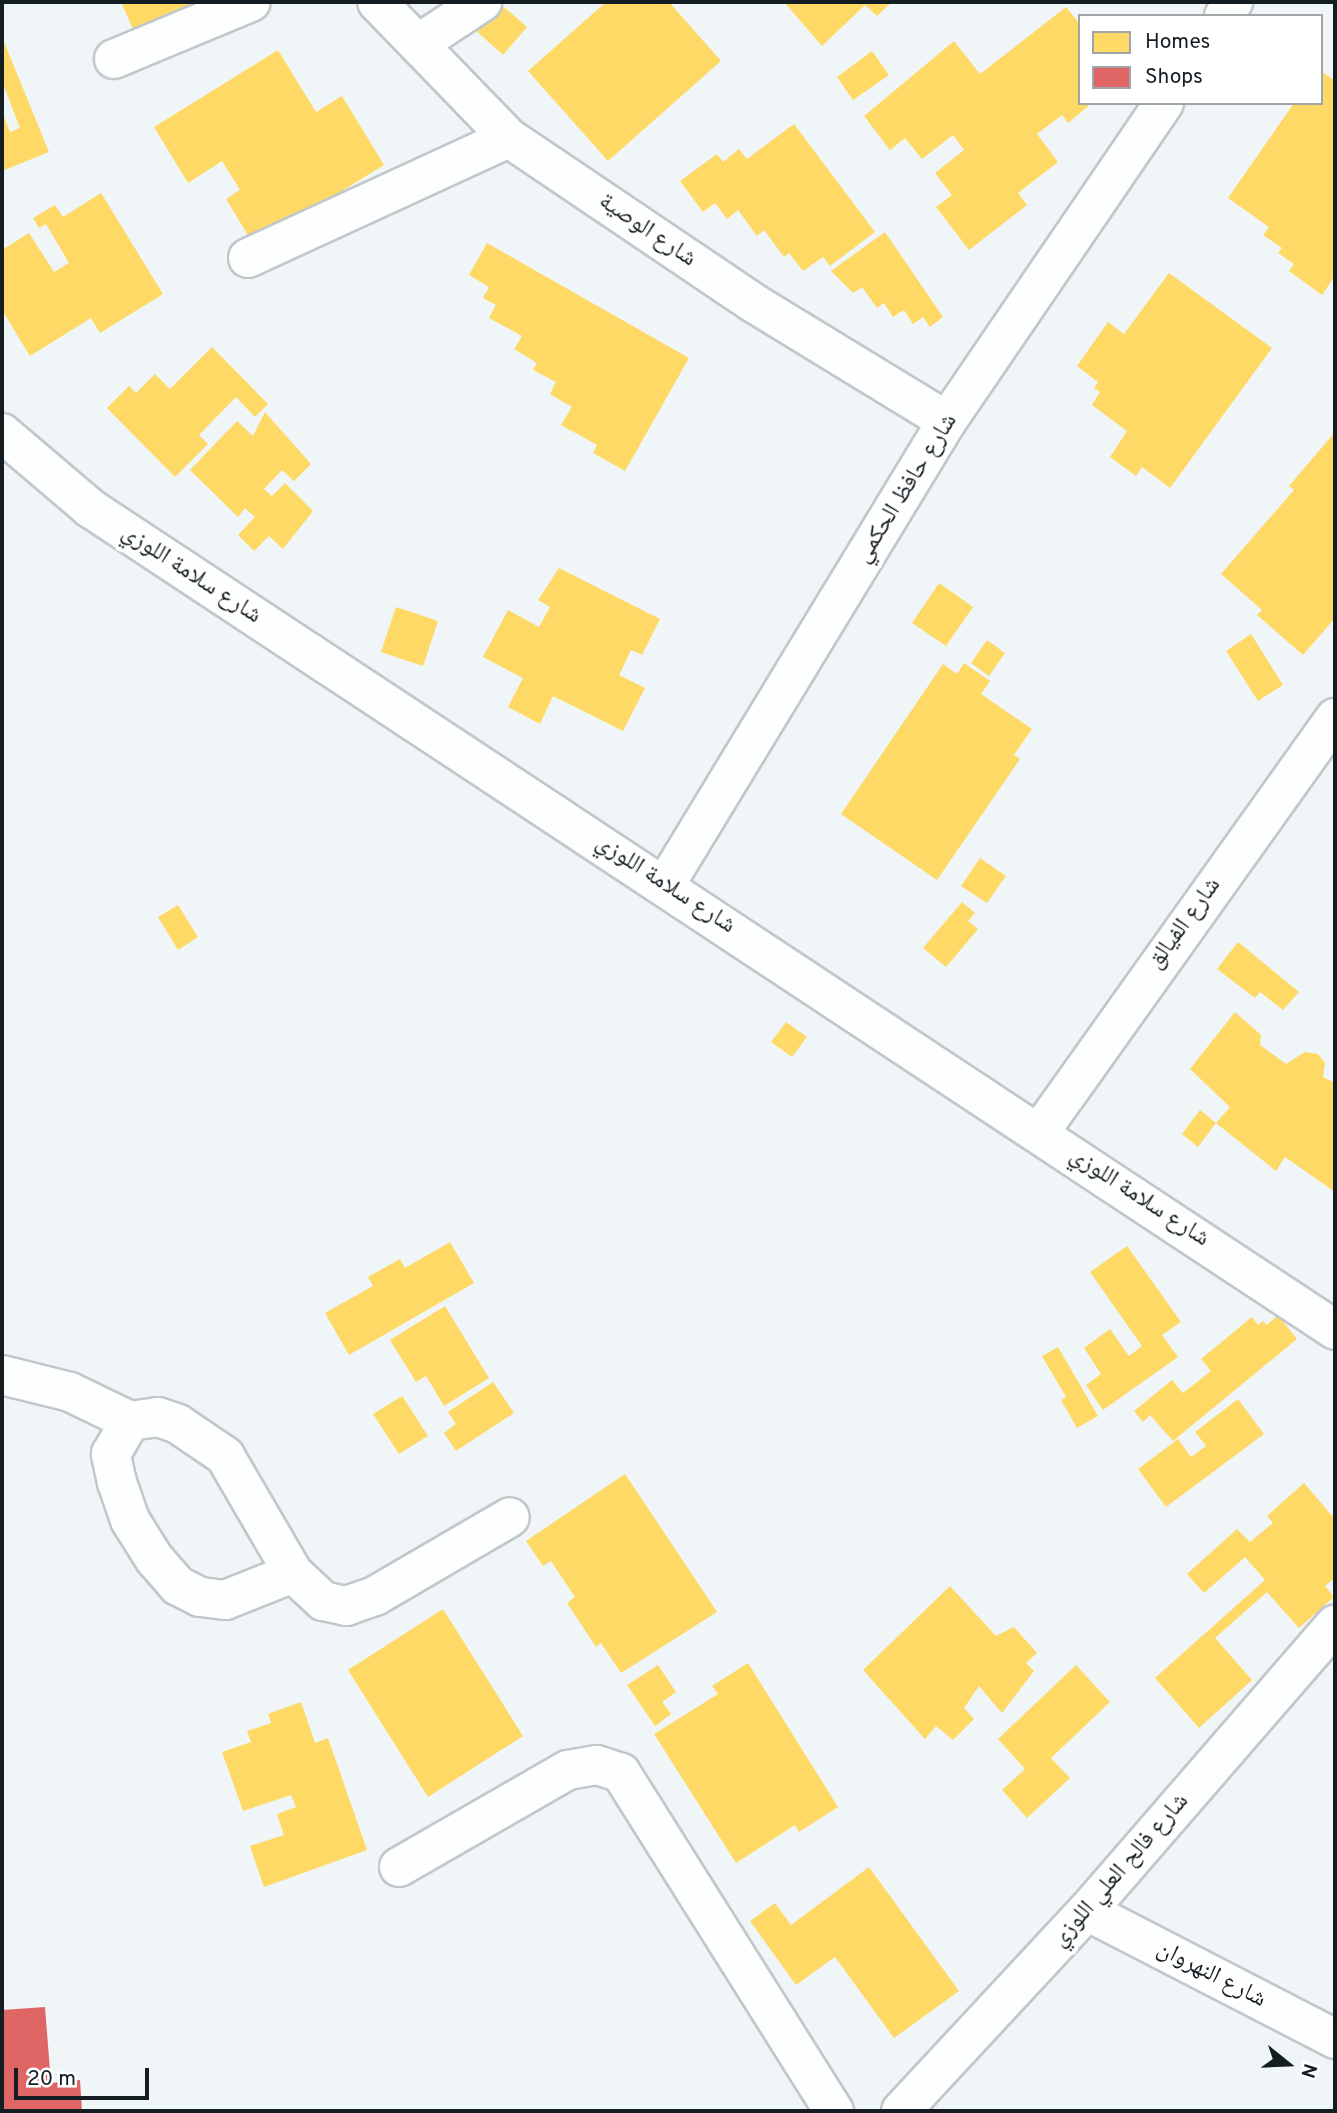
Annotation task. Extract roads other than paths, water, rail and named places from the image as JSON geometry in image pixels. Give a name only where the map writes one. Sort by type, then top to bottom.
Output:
[{"type":"street","points":[[114,59],[251,2]]},
{"type":"street","name":"شارع الوصية","points":[[377,2],[509,138],[752,302],[947,421]]},
{"type":"street","points":[[418,44],[482,2]]},
{"type":"street","name":"شارع حافظ الحكمي","points":[[665,885],[947,421],[1163,105]]},
{"type":"street","points":[[248,258],[509,138]]},
{"type":"street","name":"شارع سلامة اللوزي","points":[[2,433],[90,508],[665,885],[1335,1330]]},
{"type":"street","name":"شارع الفيالق","points":[[1039,1133],[1335,718]]},
{"type":"street","points":[[2,1375],[70,1392],[130,1421]]},
{"type":"street","points":[[293,1573],[225,1600],[200,1597],[178,1586],[155,1560],[130,1520],[117,1483],[111,1454],[130,1421],[145,1416],[178,1424],[225,1456],[293,1573],[323,1601],[346,1606],[375,1596],[510,1517]]},
{"type":"street","name":"شارع فالح العلي اللوزي","points":[[901,2111],[1087,1911],[1335,1625]]},
{"type":"street","points":[[399,1867],[568,1770],[597,1765],[621,1773],[834,2111]]},
{"type":"street","name":"شارع النهروان","points":[[1087,1911],[1335,2039]]}]
